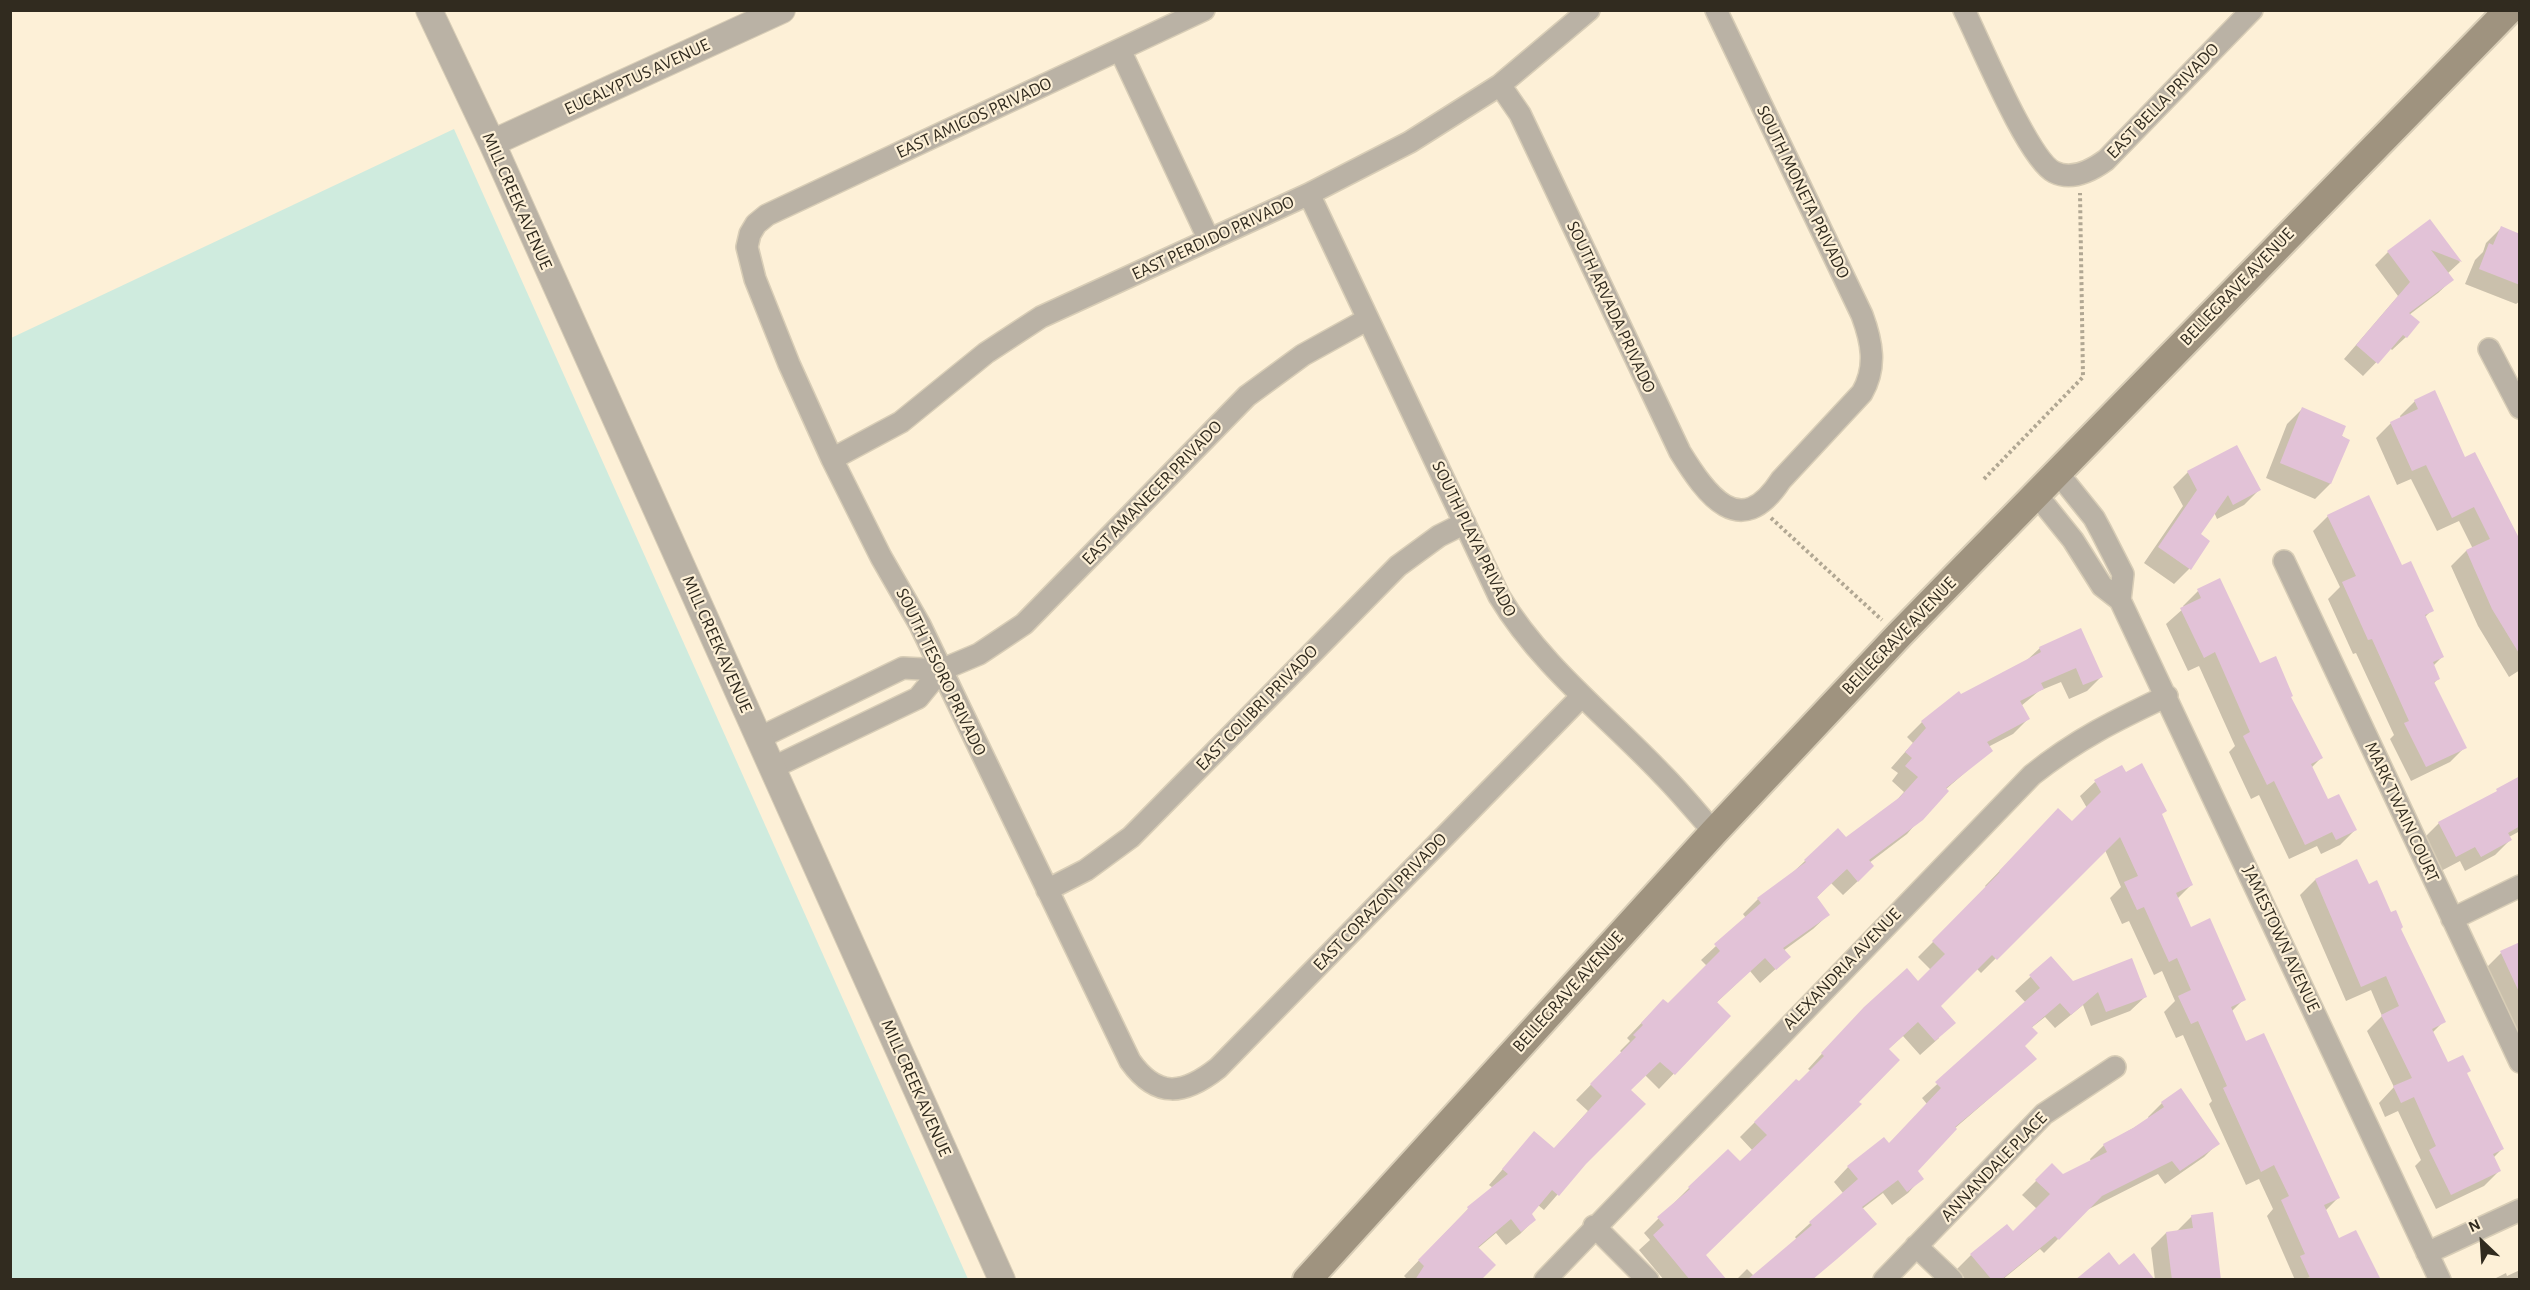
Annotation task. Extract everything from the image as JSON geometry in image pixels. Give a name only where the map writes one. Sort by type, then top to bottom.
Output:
[{"type":"main road","name":"BELLEGRAVE AVENUE","points":[[1307,1280],[1714,832],[1899,634],[2509,10]]},
{"type":"street","name":"MILL CREEK AVENUE","points":[[429,10],[492,143],[1002,1280]]},
{"type":"street","name":"EUCALYPTUS AVENUE","points":[[492,143],[782,10]]},
{"type":"street","name":"EAST AMIGOS PRIVADO","points":[[750,234],[756,224],[767,215],[1204,10]]},
{"type":"street","name":"EAST PERDIDO PRIVADO","points":[[832,459],[901,422],[986,353],[1041,317],[1309,194],[1410,142],[1500,85],[1589,10]]},
{"type":"street","name":"SOUTH MONETA PRIVADO","points":[[1716,10],[1862,315],[1870,338],[1872,360],[1870,379],[1850,407],[1781,480],[1773,492],[1748,508]]},
{"type":"street","points":[[1964,10],[2026,140],[2043,163],[2053,171],[2072,174]]},
{"type":"street","name":"EAST BELLA PRIVADO","points":[[2072,174],[2097,167],[2106,160],[2252,10]]},
{"type":"street","points":[[1120,50],[1209,240]]},
{"type":"street","name":"SOUTH ARVADA PRIVADO","points":[[1500,85],[1520,114],[1680,452],[1706,491],[1728,507],[1748,508]]},
{"type":"street","name":"SOUTH PLAYA PRIVADO","points":[[1309,194],[1465,523],[1513,618],[1528,639],[1582,696],[1662,774],[1714,832]]},
{"type":"street","name":"SOUTH TESORO PRIVADO","points":[[750,234],[747,247],[755,279],[789,364],[832,459],[881,557],[908,600],[1130,1061],[1146,1080],[1168,1090]]},
{"type":"street","name":"EAST AMANECER PRIVADO","points":[[759,738],[903,668],[941,670],[979,654],[1024,624],[1247,396],[1311,350],[1368,319]]},
{"type":"street","points":[[2489,349],[2520,408]]},
{"type":"street","name":"JAMESTOWN AVENUE","points":[[2057,472],[2094,518],[2112,553],[2122,574],[2120,600]]},
{"type":"street","name":"JAMESTOWN AVENUE","points":[[2036,494],[2073,540],[2102,586],[2120,600],[2440,1280]]},
{"type":"street","name":"EAST COLIBRI PRIVADO","points":[[1047,890],[1086,870],[1131,837],[1398,566],[1439,536],[1465,523]]},
{"type":"street","name":"MARK TWAIN COURT","points":[[2284,561],[2520,1062]]},
{"type":"street","name":"EAST AMANECER PRIVADO","points":[[772,768],[918,698],[941,670]]},
{"type":"street","name":"EAST CORAZON PRIVADO","points":[[1168,1090],[1194,1084],[1218,1068],[1582,696]]},
{"type":"street","name":"ALEXANDRIA AVENUE","points":[[1545,1280],[1594,1226],[2032,775],[2061,751],[2094,731],[2167,696]]},
{"type":"street","points":[[2452,919],[2520,886]]},
{"type":"street","name":"ANNANDALE PLACE","points":[[1884,1280],[2044,1114],[2115,1067]]},
{"type":"street","points":[[2427,1253],[2520,1210]]},
{"type":"street","points":[[1594,1226],[1648,1280]]},
{"type":"street","points":[[1917,1246],[1952,1280]]},
{"type":"path","points":[[1984,479],[2083,376],[2072,174]]},
{"type":"path","points":[[1748,508],[1899,634]]},
{"type":"green space","points":[[454,129],[968,1279],[11,1279],[11,338]]},
{"type":"building","points":[[2430,219],[2462,262],[2431,250],[2454,280],[2409,313],[2420,322],[2407,338],[2403,335],[2378,364],[2356,345],[2410,282],[2387,251]]},
{"type":"building","points":[[2501,226],[2520,234],[2520,285],[2479,269],[2489,243],[2493,245]]},
{"type":"building","points":[[2435,390],[2465,457],[2475,452],[2520,540],[2520,655],[2492,609],[2466,550],[2490,539],[2474,507],[2452,518],[2426,465],[2412,471],[2390,422],[2418,409],[2414,400]]},
{"type":"building","points":[[2302,407],[2346,426],[2342,436],[2350,440],[2331,484],[2280,463]]},
{"type":"building","points":[[2237,445],[2261,490],[2233,505],[2228,495],[2201,534],[2210,541],[2191,570],[2158,547],[2197,490],[2187,471]]},
{"type":"building","points":[[2369,495],[2402,565],[2411,561],[2434,611],[2425,615],[2444,657],[2433,662],[2440,679],[2434,682],[2467,748],[2426,767],[2404,723],[2409,721],[2372,639],[2368,640],[2342,582],[2356,576],[2327,515]]},
{"type":"building","points":[[2220,578],[2260,663],[2276,656],[2293,696],[2291,697],[2323,758],[2311,764],[2328,799],[2339,794],[2357,830],[2336,840],[2332,832],[2305,845],[2274,781],[2267,785],[2243,736],[2250,732],[2215,652],[2204,658],[2180,608],[2201,598],[2197,589]]},
{"type":"building","points":[[2081,628],[2103,677],[2083,685],[2076,668],[2041,683],[2044,689],[2020,701],[2030,719],[1987,742],[1993,751],[1946,788],[1949,791],[1923,820],[1869,860],[1874,866],[1858,882],[1847,869],[1817,897],[1830,915],[1783,948],[1791,957],[1776,970],[1765,958],[1717,1002],[1731,1016],[1675,1075],[1660,1062],[1631,1090],[1646,1104],[1586,1164],[1559,1196],[1552,1190],[1532,1214],[1536,1220],[1521,1232],[1511,1219],[1478,1247],[1496,1265],[1481,1280],[1415,1280],[1424,1266],[1418,1260],[1468,1209],[1467,1207],[1508,1174],[1502,1169],[1534,1131],[1554,1148],[1602,1096],[1590,1084],[1636,1037],[1633,1035],[1643,1025],[1641,1023],[1663,999],[1668,1003],[1720,951],[1714,944],[1761,903],[1757,898],[1806,862],[1804,860],[1838,828],[1846,837],[1900,797],[1918,777],[1905,766],[1912,758],[1905,752],[1926,728],[1921,721],[1959,691],[1961,694],[2041,652],[2039,647]]},
{"type":"building","points":[[2142,763],[2167,811],[2162,814],[2193,885],[2176,893],[2191,927],[2210,918],[2246,1000],[2231,1007],[2246,1041],[2264,1033],[2340,1198],[2324,1205],[2339,1238],[2356,1230],[2381,1280],[2311,1280],[2300,1256],[2305,1254],[2281,1200],[2289,1196],[2274,1165],[2261,1172],[2223,1088],[2227,1086],[2198,1021],[2191,1024],[2178,996],[2191,990],[2177,958],[2169,962],[2144,907],[2137,910],[2124,882],[2138,876],[2120,837],[1997,960],[1992,955],[1941,1006],[1956,1023],[1935,1041],[1918,1022],[1889,1049],[1900,1060],[1859,1102],[1862,1104],[1706,1255],[1727,1280],[1690,1280],[1653,1235],[1664,1225],[1657,1217],[1690,1189],[1688,1187],[1728,1149],[1740,1161],[1767,1135],[1754,1122],[1796,1079],[1799,1081],[1824,1056],[1821,1053],[1864,1007],[1907,968],[1918,981],[1945,954],[1932,941],[2000,872],[2058,808],[2072,821],[2101,792],[2094,780],[2122,765],[2126,772]]},
{"type":"building","points":[[2520,776],[2520,826],[2508,833],[2512,840],[2481,857],[2475,847],[2456,857],[2438,822],[2497,791],[2496,789]]},
{"type":"building","points":[[2357,859],[2369,884],[2377,880],[2391,912],[2396,910],[2403,927],[2401,929],[2446,1022],[2432,1029],[2448,1062],[2463,1055],[2471,1071],[2467,1073],[2504,1149],[2493,1154],[2501,1171],[2451,1195],[2429,1150],[2436,1146],[2414,1097],[2401,1103],[2393,1086],[2412,1078],[2381,1015],[2399,1006],[2386,976],[2361,987],[2315,879]]},
{"type":"building","points":[[2520,942],[2520,994],[2500,951]]},
{"type":"building","points":[[2051,956],[2073,981],[2132,958],[2147,997],[2106,1012],[2098,992],[2071,1015],[2060,1003],[2032,1027],[2038,1033],[2025,1046],[2037,1059],[1955,1127],[1957,1129],[1918,1171],[1924,1179],[1907,1192],[1898,1180],[1862,1207],[1877,1224],[1812,1280],[1747,1280],[1812,1225],[1809,1222],[1858,1179],[1847,1166],[1884,1137],[1889,1143],[1941,1088],[1935,1082],[2040,988],[2029,975]]},
{"type":"building","points":[[2181,1088],[2220,1144],[2180,1171],[2172,1161],[2102,1196],[2059,1240],[2055,1236],[2001,1280],[1992,1280],[1970,1254],[2007,1224],[2013,1231],[2050,1194],[2035,1180],[2052,1163],[2063,1174],[2107,1152],[2103,1144],[2133,1128],[2164,1107],[2161,1102]]},
{"type":"building","points":[[2213,1212],[2221,1280],[2172,1280],[2166,1232],[2193,1228],[2191,1215]]},
{"type":"building","points":[[2109,1252],[2119,1265],[2134,1253],[2155,1280],[2075,1280]]}]
